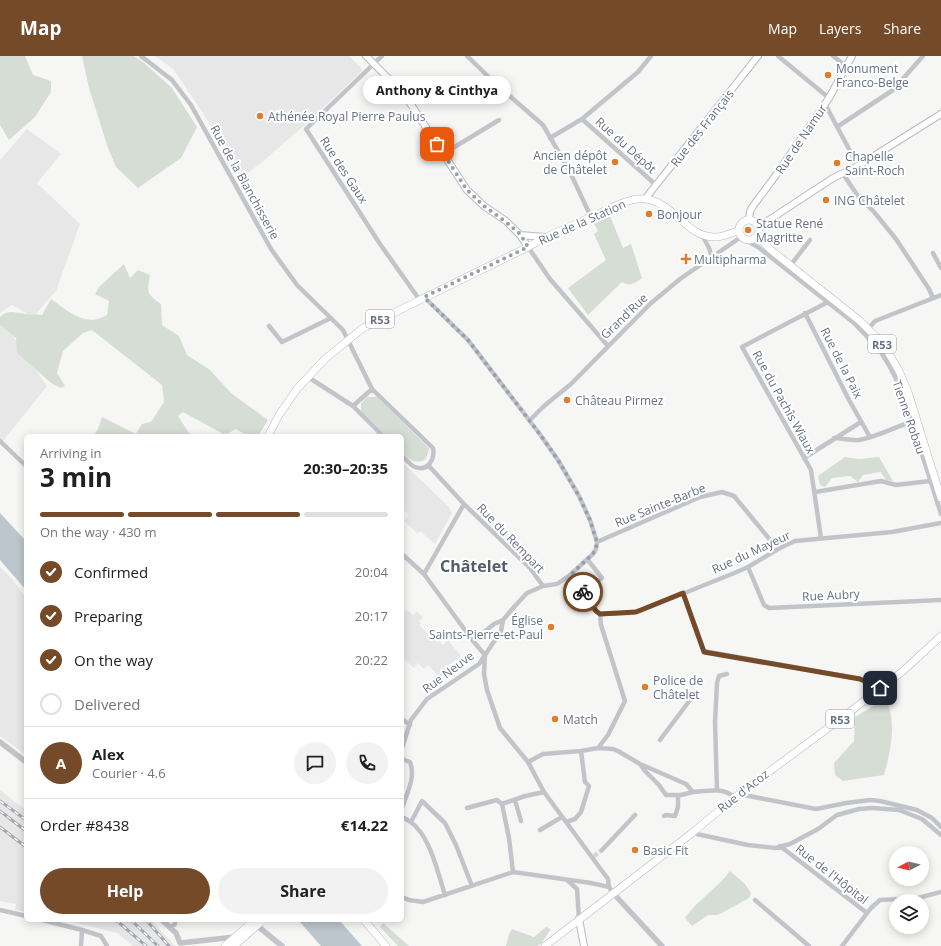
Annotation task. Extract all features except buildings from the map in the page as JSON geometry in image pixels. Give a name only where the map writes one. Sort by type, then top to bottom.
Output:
[{"type":"main road","points":[[366,56],[390,80],[410,104],[467,190],[484,206],[520,234],[529,249]]},
{"type":"main road","name":"Rue des Français","points":[[645,199],[758,56]]},
{"type":"main road","name":"Rue de Namur","points":[[749,220],[749,215],[753,206],[776,176],[829,98],[852,56]]},
{"type":"main road","points":[[758,226],[833,178],[858,166],[941,114]]},
{"type":"main road","points":[[645,199],[654,201],[666,207],[688,226],[702,235],[710,237],[742,236],[754,239],[758,234],[758,226],[755,222],[749,220],[742,222],[738,228],[742,236]]},
{"type":"main road","name":"Rue de la Station","points":[[269,434],[279,415],[296,389],[325,359],[363,328],[422,298],[529,249],[545,237],[624,203],[645,199]]},
{"type":"main road","points":[[520,234],[545,237]]},
{"type":"main road","name":"Tienne Robau","points":[[758,234],[763,243],[868,329],[888,352],[903,380],[939,484],[941,498]]},
{"type":"main road","name":"Rue d'Acoz","points":[[545,946],[579,919],[611,890],[692,833],[736,795],[902,671],[941,636]]},
{"type":"main road","points":[[579,919],[584,946]]},
{"type":"main road","points":[[366,922],[386,946]]},
{"type":"main road","points":[[225,946],[255,923]]},
{"type":"main road","points":[[234,946],[255,923]]},
{"type":"street","name":"Rue de la Blanchisserie","points":[[141,56],[172,80],[191,105],[271,249],[298,285],[343,330],[372,389],[433,448],[433,459],[428,466]]},
{"type":"street","points":[[374,65],[382,56]]},
{"type":"street","points":[[467,56],[543,126],[569,170],[591,218]]},
{"type":"street","points":[[550,138],[571,127],[582,119],[638,72],[651,56]]},
{"type":"street","points":[[778,56],[829,98]]},
{"type":"street","points":[[833,56],[847,67]]},
{"type":"street","points":[[838,127],[893,90],[923,56]]},
{"type":"street","name":"Rue des Gaux","points":[[374,65],[306,129],[380,244],[422,298]]},
{"type":"street","points":[[825,104],[858,166]]},
{"type":"street","name":"Rue du Dépôt","points":[[582,119],[656,185]]},
{"type":"street","points":[[443,154],[499,120]]},
{"type":"street","points":[[843,174],[858,196],[874,212],[896,239],[929,289],[933,298]]},
{"type":"street","points":[[702,235],[712,257]]},
{"type":"street","name":"Grand'Rue","points":[[530,420],[544,406],[571,384],[650,304],[680,279],[742,236]]},
{"type":"street","name":"Tienne Robau","points":[[742,236],[828,302],[864,332],[879,349],[896,378],[912,422],[941,514]]},
{"type":"street","points":[[790,266],[810,240]]},
{"type":"street","points":[[529,249],[550,279],[608,346]]},
{"type":"street","points":[[932,254],[941,268]]},
{"type":"street","points":[[868,329],[875,321],[941,295]]},
{"type":"street","points":[[422,298],[468,340],[530,420],[558,460],[579,496],[590,520],[597,542],[596,548],[570,575],[557,584],[543,586],[527,593],[503,620],[494,624],[473,641]]},
{"type":"street","name":"Rue du Pachîs Wiaux","points":[[822,538],[811,470],[742,347],[828,302]]},
{"type":"street","name":"Rue de la Paix","points":[[805,313],[870,437]]},
{"type":"street","points":[[269,326],[282,342],[331,318]]},
{"type":"street","points":[[308,377],[353,406],[380,434]]},
{"type":"street","points":[[353,406],[372,389]]},
{"type":"street","points":[[804,458],[861,422]]},
{"type":"street","points":[[834,438],[857,440],[912,422]]},
{"type":"street","points":[[0,442],[24,464]]},
{"type":"street","points":[[404,458],[415,467],[423,468],[428,466]]},
{"type":"street","name":"Rue du Rempart","points":[[428,466],[464,504],[530,568],[543,586]]},
{"type":"street","points":[[815,492],[881,481],[896,485],[930,481]]},
{"type":"street","name":"Rue Sainte-Barbe","points":[[597,542],[700,498],[722,492],[734,496],[767,536],[780,548]]},
{"type":"street","points":[[424,574],[464,504]]},
{"type":"street","name":"Rue du Mayeur","points":[[600,614],[636,612],[748,567],[795,541],[892,532],[941,523]]},
{"type":"street","points":[[404,556],[424,574],[473,641],[486,655]]},
{"type":"street","points":[[587,559],[602,578],[595,583]]},
{"type":"street","name":"Rue Aubry","points":[[748,567],[764,605],[770,608],[941,600]]},
{"type":"street","points":[[570,575],[596,611],[600,614],[601,625],[625,701],[608,735],[598,748]]},
{"type":"street","points":[[683,593],[704,652],[860,679],[880,688]]},
{"type":"street","points":[[503,620],[501,631],[486,655],[484,674],[487,690],[500,728],[528,762],[544,792],[608,879],[611,890]]},
{"type":"street","name":"Rue Neuve","points":[[404,742],[411,720],[427,699],[479,664],[486,655]]},
{"type":"street","points":[[717,790],[715,722],[717,683],[719,676],[726,674]]},
{"type":"street","points":[[660,740],[690,700],[689,696]]},
{"type":"street","points":[[404,720],[410,725]]},
{"type":"street","points":[[0,742],[24,760]]},
{"type":"street","points":[[528,762],[543,754],[598,748],[618,750],[640,764],[686,784],[693,792]]},
{"type":"street","points":[[566,822],[575,819],[580,812],[589,786],[586,782],[581,751]]},
{"type":"street","points":[[404,760],[410,762],[413,769],[411,782],[404,802]]},
{"type":"street","points":[[640,764],[666,795],[717,790],[736,795],[816,809],[870,800],[880,801],[917,810],[932,818],[941,827]]},
{"type":"street","points":[[502,804],[544,792]]},
{"type":"street","points":[[664,816],[675,816],[678,807],[678,795]]},
{"type":"street","points":[[467,808],[497,800],[502,804],[509,838],[513,872]]},
{"type":"street","points":[[515,800],[521,821]]},
{"type":"street","points":[[411,822],[422,801],[445,823],[456,844],[472,886]]},
{"type":"street","points":[[834,805],[837,815]]},
{"type":"street","points":[[780,846],[790,844],[818,829],[837,815],[859,809],[872,808],[899,810],[922,819],[941,835]]},
{"type":"street","points":[[602,850],[635,815]]},
{"type":"street","points":[[540,830],[562,817]]},
{"type":"street","points":[[404,818],[411,822],[423,835],[429,847],[445,895]]},
{"type":"street","name":"Rue de l'Hôpital","points":[[692,833],[748,846],[775,848],[780,846],[867,913]]},
{"type":"street","points":[[404,898],[423,902],[513,872],[591,882],[611,890],[662,946]]},
{"type":"street","points":[[567,880],[577,889],[579,919]]},
{"type":"street","points":[[842,946],[867,913],[880,900],[918,898],[941,892]]},
{"type":"street","points":[[755,900],[809,946]]},
{"type":"street","points":[[0,910],[24,916]]},
{"type":"street","points":[[50,922],[101,936],[107,946]]},
{"type":"street","points":[[164,922],[176,933],[177,945]]},
{"type":"street","points":[[170,928],[176,922]]},
{"type":"street","points":[[255,923],[282,946]]},
{"type":"street","points":[[81,946],[82,930]]},
{"type":"street","points":[[177,945],[235,937]]},
{"type":"street","points":[[177,945],[190,946]]},
{"type":"shaded area","points":[[0,56],[25,56],[33,75],[51,81],[51,92],[35,117],[9,140],[0,125]]},
{"type":"shaded area","points":[[82,56],[134,56],[143,62],[172,88],[197,127],[181,158],[138,188],[116,167],[108,148],[89,88]]},
{"type":"shaded area","name":"Athénée Royal Pierre Paulus","points":[[155,56],[349,56],[363,70],[307,123],[261,163],[241,178],[201,110],[174,70]]},
{"type":"shaded area","points":[[27,129],[61,154],[37,183],[80,224],[56,291],[33,317],[12,305],[0,313],[0,160]]},
{"type":"shaded area","points":[[610,216],[623,248],[631,244],[642,278],[635,283],[630,284],[622,282],[588,315],[568,288],[606,260],[594,234],[598,231],[594,224]]},
{"type":"shaded area","points":[[124,264],[130,278],[138,270],[150,275],[148,289],[150,295],[161,304],[162,325],[179,336],[187,355],[210,370],[231,393],[268,420],[259,434],[244,434],[236,429],[227,434],[223,434],[183,412],[178,416],[190,434],[136,434],[142,424],[151,422],[164,402],[162,385],[92,330],[83,333],[63,351],[57,373],[65,386],[60,388],[51,383],[17,353],[16,338],[0,325],[0,317],[6,313],[12,312],[42,315],[51,299],[70,313],[84,319],[99,319],[107,315],[109,301],[95,294],[99,287]]},
{"type":"shaded area","points":[[0,325],[13,336],[47,386],[3,441],[0,438]]},
{"type":"shaded area","points":[[367,397],[377,397],[429,448],[425,460],[417,462],[410,459],[404,454],[404,434],[384,434],[361,411],[361,404]]},
{"type":"shaded area","points":[[102,417],[136,434],[94,434],[98,429]]},
{"type":"shaded area","points":[[845,457],[859,459],[879,457],[893,481],[886,480],[881,472],[863,475],[858,482],[850,476],[832,478],[825,487],[820,485],[818,476]]},
{"type":"shaded area","points":[[404,464],[449,507],[452,513],[435,544],[420,531],[418,534],[404,521],[409,515],[404,511]]},
{"type":"shaded area","points":[[0,513],[24,539],[24,588],[0,560]]},
{"type":"shaded area","points":[[0,567],[13,580],[24,595],[24,754],[0,736]]},
{"type":"shaded area","points":[[407,610],[413,615],[417,611],[423,618],[419,621],[421,623],[419,625],[437,642],[439,641],[434,637],[438,634],[443,639],[440,642],[443,645],[448,640],[461,656],[455,660],[455,662],[453,661],[444,670],[444,673],[440,677],[428,665],[424,669],[418,663],[414,668],[404,659],[404,613]]},
{"type":"shaded area","points":[[885,699],[891,716],[892,737],[884,775],[843,781],[835,775],[834,763],[854,741],[855,717]]},
{"type":"shaded area","points":[[0,790],[24,808],[24,912],[15,910],[16,904],[0,901]]},
{"type":"shaded area","points":[[730,871],[745,884],[751,893],[749,898],[718,915],[708,915],[692,926],[685,918]]},
{"type":"shaded area","points":[[74,922],[153,922],[175,946],[133,946],[117,933]]},
{"type":"shaded area","points":[[300,922],[341,922],[362,946],[321,946]]},
{"type":"shaded area","points":[[383,923],[409,946],[398,946],[380,927]]},
{"type":"shaded area","points":[[546,927],[551,929],[541,944],[537,946],[506,946],[512,929],[534,937]]},
{"type":"tunnel","points":[[594,856],[602,850]]},
{"type":"railway","points":[[0,801],[24,819]]},
{"type":"railway","points":[[0,811],[24,829]]},
{"type":"railway","points":[[0,827],[24,845]]},
{"type":"railway","points":[[118,922],[146,946]]},
{"type":"railway","points":[[133,922],[158,946]]},
{"type":"railway","points":[[148,922],[169,946]]},
{"type":"way so far","points":[[437,144],[467,190],[484,206],[520,234],[528,247],[424,297],[468,340],[530,420],[558,460],[579,496],[590,520],[597,542],[593,554],[570,575],[583,592]]},
{"type":"place","name":"Monument Franco-Belge","points":[[828,75]]},
{"type":"place","name":"Athénée Royal Pierre Paulus","points":[[260,116]]},
{"type":"place","name":"Anthony & Cinthya","points":[[437,144]]},
{"type":"place","name":"Ancien dépôt de Châtelet","points":[[615,162]]},
{"type":"place","name":"Chapelle Saint-Roch","points":[[837,163]]},
{"type":"place","name":"ING Châtelet","points":[[826,200]]},
{"type":"place","name":"Bonjour","points":[[649,214]]},
{"type":"place","name":"Statue René Magritte","points":[[748,230]]},
{"type":"place","name":"Multipharma","points":[[686,259]]},
{"type":"place","name":"Château Pirmez","points":[[567,400]]},
{"type":"place","name":"Église Saints-Pierre-et-Paul","points":[[551,627]]},
{"type":"place","name":"Police de Châtelet","points":[[645,687]]},
{"type":"place","name":"Match","points":[[555,719]]},
{"type":"place","name":"Basic Fit","points":[[635,850]]},
{"type":"district","name":"Châtelet","points":[[474,566]]},
{"type":"route","points":[[583,592],[596,611],[600,614],[636,612],[683,593],[704,652],[860,679],[880,688]]}]
